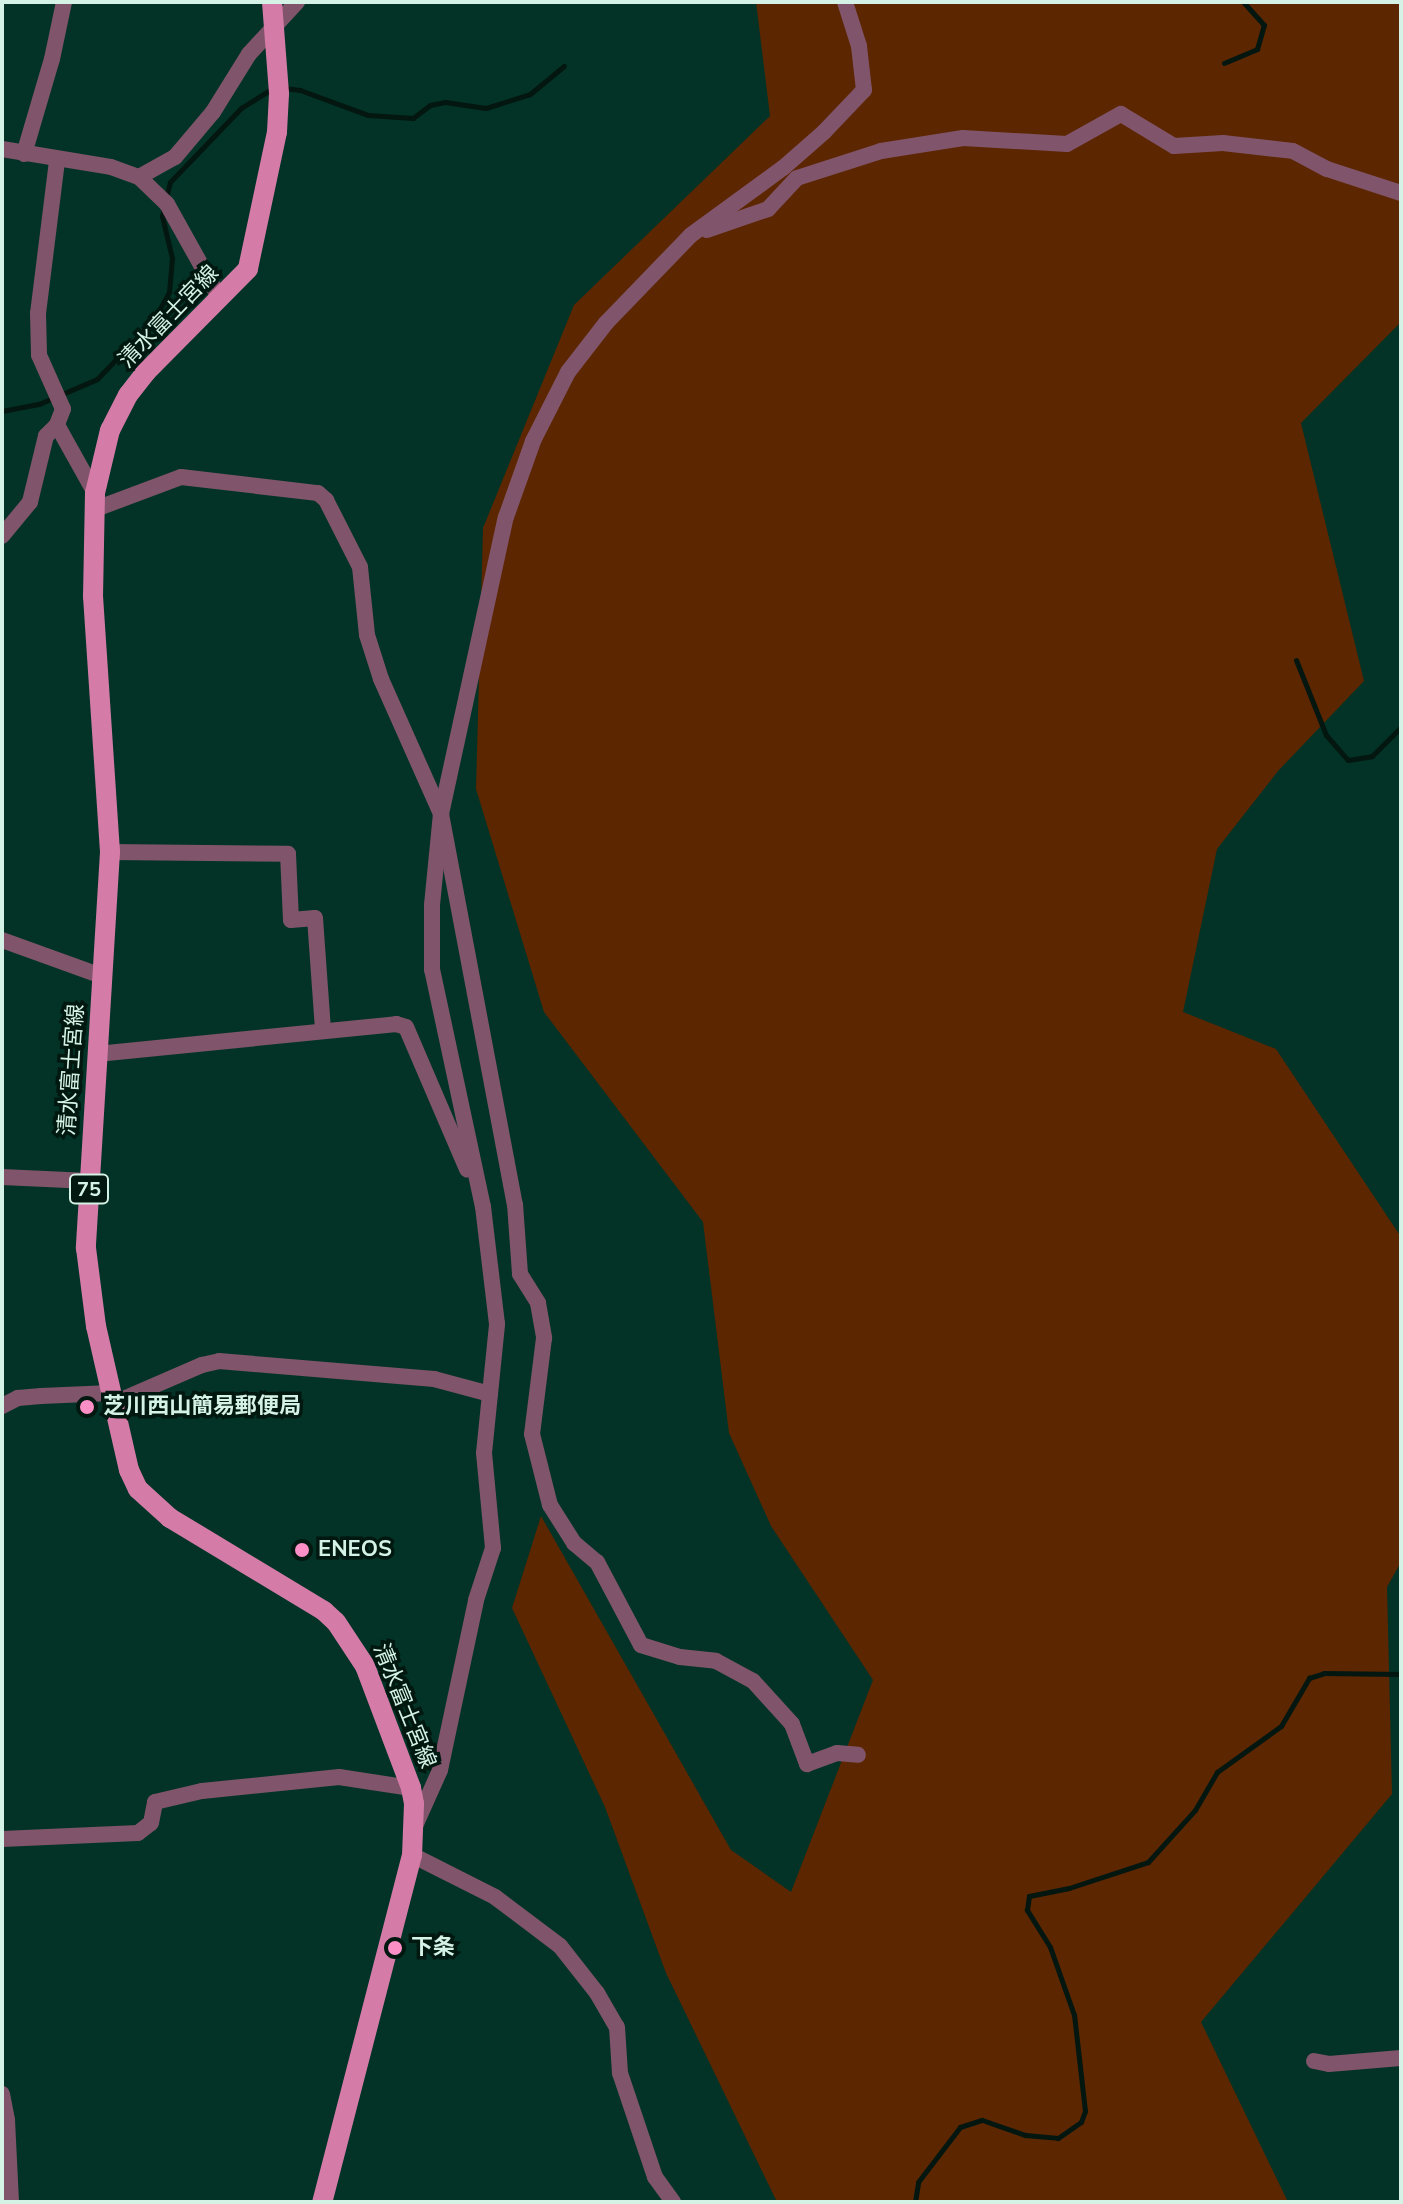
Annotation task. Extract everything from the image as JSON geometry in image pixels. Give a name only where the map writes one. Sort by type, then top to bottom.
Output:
[{"type":"main road","name":"清水富士宮線","points":[[272,2],[279,86],[277,132],[248,269],[146,372],[128,395],[110,430],[94,502],[93,596],[110,852],[86,1248],[89,1289],[129,1470],[138,1489],[151,1504],[324,1611],[356,1648],[411,1788],[414,1828],[412,1855],[322,2202]]},
{"type":"street","points":[[24,154],[52,59],[64,2]]},
{"type":"street","points":[[139,177],[175,157],[213,112],[249,54],[297,2]]},
{"type":"street","points":[[414,1828],[440,1770],[476,1600],[493,1548],[484,1453],[497,1324],[483,1207],[432,970],[432,905],[441,814],[506,517],[533,441],[568,372],[606,323],[691,235],[783,168],[824,132],[864,90],[859,46],[845,2]]},
{"type":"street","points":[[691,235],[768,209],[797,178],[881,151],[963,138],[1067,144],[1121,114],[1174,146],[1223,143],[1293,151],[1327,169],[1401,193]]},
{"type":"street","points":[[2,149],[57,161],[111,167],[139,177],[153,189],[184,229],[220,299]]},
{"type":"street","points":[[57,161],[38,313],[39,355],[94,502],[181,477],[318,493],[326,500],[360,567],[367,635],[381,679],[441,814],[515,1204],[520,1274],[538,1303],[544,1338],[532,1434],[550,1505],[574,1543],[597,1562],[641,1645],[680,1657],[716,1661],[753,1681],[792,1724],[807,1764],[837,1753],[858,1755]]},
{"type":"street","points":[[2,536],[30,502],[46,436],[60,417]]},
{"type":"street","points":[[110,852],[288,854],[291,920],[315,918],[323,1030]]},
{"type":"street","points":[[2,940],[102,976]]},
{"type":"street","points":[[97,1054],[323,1030],[396,1024],[406,1027],[478,1191]]},
{"type":"street","points":[[2,1177],[89,1181]]},
{"type":"street","points":[[2,1406],[18,1398],[41,1396],[113,1398],[219,1361],[434,1379],[490,1394]]},
{"type":"street","points":[[2,1839],[138,1833],[151,1823],[155,1802],[215,1789],[339,1777],[411,1788]]},
{"type":"street","points":[[412,1855],[495,1897],[560,1946],[597,1993],[617,2027],[620,2073],[655,2177],[673,2202]]},
{"type":"street","points":[[1314,2061],[1329,2064],[1401,2058]]},
{"type":"street","points":[[2,2094],[7,2120],[11,2202]]},
{"type":"shaded area","points":[[756,2],[1401,2],[1401,322],[1301,423],[1364,681],[1278,771],[1217,849],[1183,1012],[1276,1049],[1401,1237],[1401,1562],[1387,1587],[1392,1794],[1201,2022],[1288,2202],[777,2202],[666,1973],[605,1807],[512,1608],[541,1516],[731,1850],[791,1892],[873,1680],[771,1526],[729,1433],[703,1222],[544,1012],[476,789],[483,528],[574,305],[770,116]]},
{"type":"waterway","points":[[1224,63],[1257,49],[1264,25],[1243,2]]},
{"type":"waterway","points":[[284,88],[300,90],[368,115],[413,118],[430,105],[445,102],[486,108],[530,94],[564,66]]},
{"type":"waterway","points":[[166,198],[170,182],[241,108],[274,87]]},
{"type":"waterway","points":[[2,411],[39,404],[97,379],[153,321],[169,292],[172,258],[162,216],[164,208]]},
{"type":"waterway","points":[[1296,660],[1326,735],[1348,760],[1372,756],[1401,727]]},
{"type":"waterway","points":[[915,2202],[918,2182],[960,2127],[982,2120],[1025,2135],[1058,2138],[1081,2122],[1085,2111],[1074,2015],[1050,1947],[1027,1910],[1029,1896],[1069,1888],[1148,1862],[1195,1810],[1217,1772],[1281,1726],[1309,1678],[1324,1673],[1401,1674]]},
{"type":"place","name":"芝川西山簡易郵便局","points":[[87,1407]]},
{"type":"place","name":"ENEOS","points":[[302,1550]]},
{"type":"place","name":"下条","points":[[395,1948]]}]
